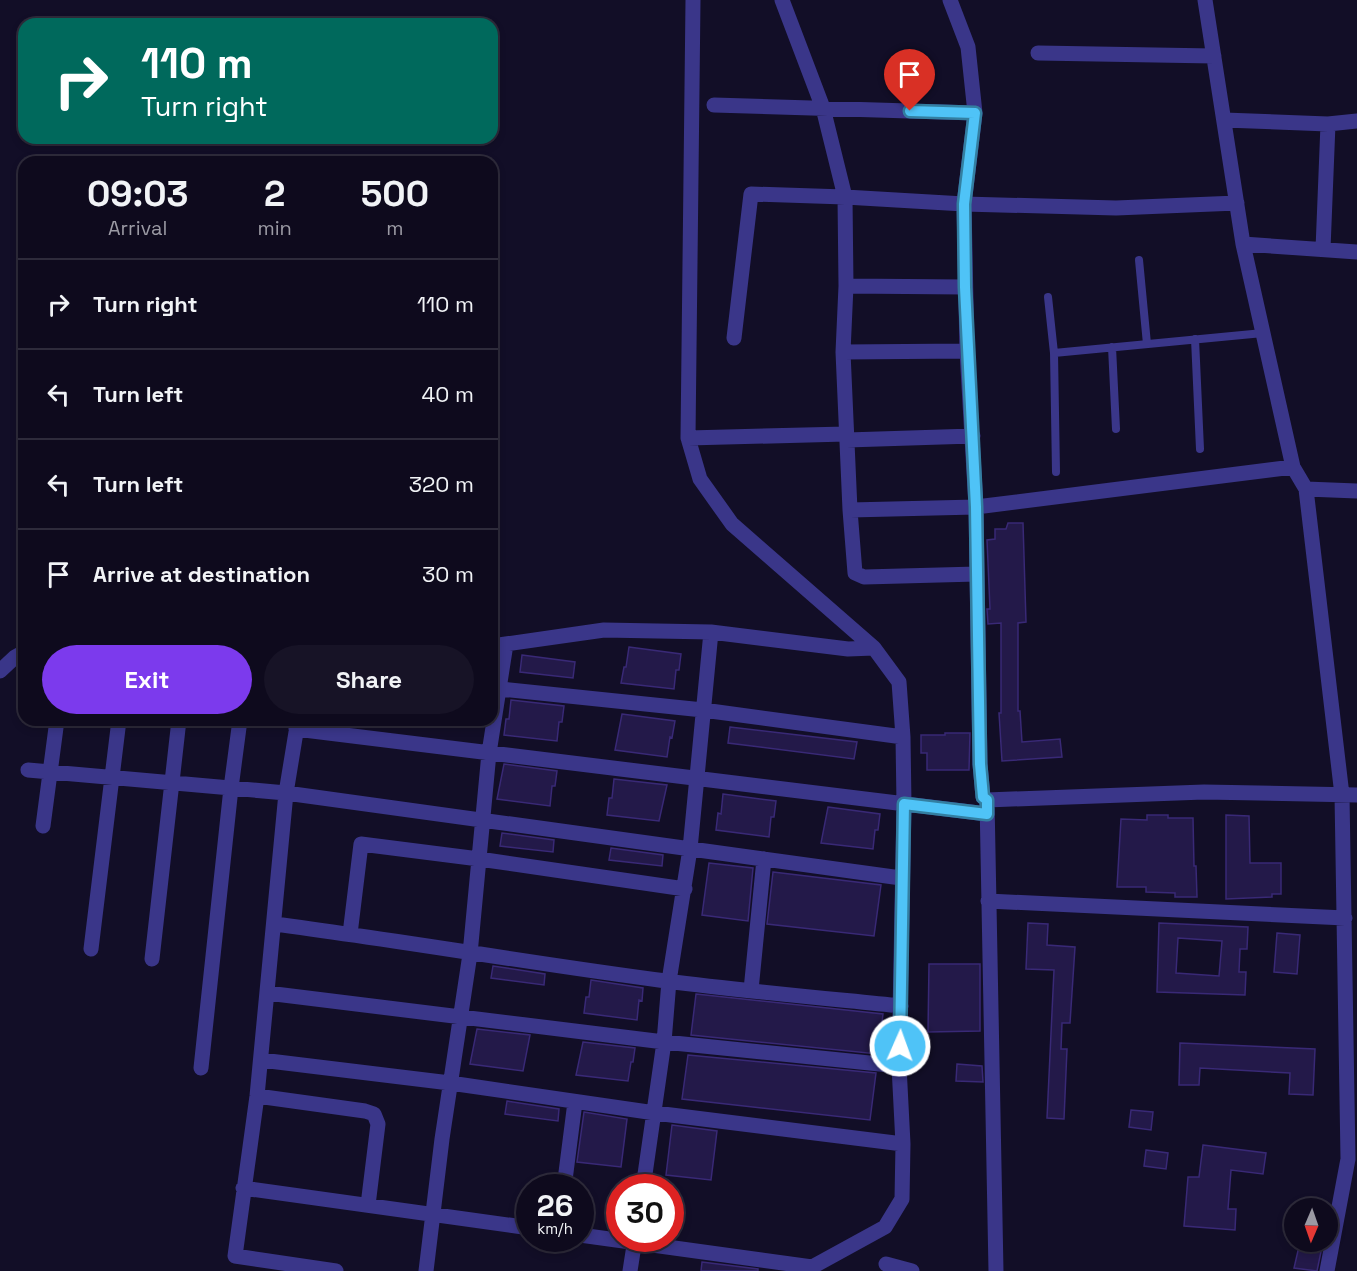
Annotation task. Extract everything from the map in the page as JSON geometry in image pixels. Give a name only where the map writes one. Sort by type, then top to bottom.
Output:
[{"type":"street","points":[[684,1249],[810,1269],[885,1227],[902,1199],[903,1144],[899,1066],[904,804],[899,682],[874,648],[732,524],[700,479],[688,438],[693,0]]},
{"type":"street","points":[[782,0],[823,108],[845,197],[846,286],[843,352],[855,573],[864,577],[977,574]]},
{"type":"street","points":[[950,0],[968,46],[975,113],[964,204],[965,287],[976,507],[980,764],[983,797],[987,807],[996,1271]]},
{"type":"street","points":[[1205,0],[1243,244],[1293,467],[1306,489],[1349,795],[1345,918],[1351,950],[1348,1159],[1352,1168],[1327,1271]]},
{"type":"street","points":[[1038,53],[1214,56]]},
{"type":"street","points":[[714,105],[975,113]]},
{"type":"street","points":[[1224,120],[1328,124],[1357,121]]},
{"type":"street","points":[[1323,249],[1328,124]]},
{"type":"street","points":[[734,338],[751,194],[964,204],[1116,208],[1237,203]]},
{"type":"street","points":[[1243,244],[1357,252]]},
{"type":"street","points":[[846,286],[965,287]]},
{"type":"street","points":[[843,352],[967,351]]},
{"type":"street","points":[[688,438],[973,436]]},
{"type":"street","points":[[850,510],[976,507],[1293,467]]},
{"type":"street","points":[[1306,489],[1357,491]]},
{"type":"street","points":[[499,645],[604,630],[711,632],[848,649],[874,648]]},
{"type":"street","points":[[645,1174],[664,1042],[669,981],[690,849],[711,632]]},
{"type":"street","points":[[0,671],[18,655]]},
{"type":"street","points":[[498,689],[703,710],[903,737]]},
{"type":"street","points":[[43,826],[56,726]]},
{"type":"street","points":[[92,949],[118,726]]},
{"type":"street","points":[[152,959],[179,726]]},
{"type":"street","points":[[201,1068],[239,726]]},
{"type":"street","points":[[297,726],[286,792],[257,1096],[235,1256],[336,1271]]},
{"type":"street","points":[[310,726],[489,753],[904,804],[987,807],[1204,792],[1349,795]]},
{"type":"street","points":[[426,1271],[450,1083],[470,954],[492,726]]},
{"type":"street","points":[[28,770],[286,792],[901,878]]},
{"type":"street","points":[[350,934],[361,844],[685,889]]},
{"type":"street","points":[[751,990],[764,859]]},
{"type":"street","points":[[988,901],[1345,918]]},
{"type":"street","points":[[274,924],[669,981],[901,1006]]},
{"type":"street","points":[[267,993],[664,1042],[899,1066]]},
{"type":"street","points":[[261,1060],[903,1144]]},
{"type":"street","points":[[257,1096],[374,1114],[378,1124],[368,1205]]},
{"type":"street","points":[[566,1174],[575,1102]]},
{"type":"street","points":[[243,1188],[516,1226]]},
{"type":"street","points":[[630,1271],[633,1252]]},
{"type":"street","points":[[886,1264],[912,1271]]},
{"type":"lane","points":[[1139,260],[1148,344]]},
{"type":"lane","points":[[1048,297],[1054,352],[1056,472]]},
{"type":"lane","points":[[1054,352],[1263,333]]},
{"type":"lane","points":[[1195,339],[1200,449]]},
{"type":"lane","points":[[1112,347],[1116,429]]},
{"type":"building","points":[[1008,523],[1023,523],[1026,622],[1018,623],[1018,711],[1020,711],[1022,742],[1060,739],[1062,757],[1002,761],[999,713],[1001,713],[1001,623],[988,624],[987,609],[990,609],[987,540],[995,539],[995,529],[1006,529]]},
{"type":"building","points":[[629,647],[681,654],[674,689],[621,683]]},
{"type":"building","points":[[522,655],[575,662],[573,678],[520,672]]},
{"type":"building","points":[[511,700],[564,706],[557,741],[504,735]]},
{"type":"building","points":[[622,714],[675,721],[667,757],[615,750]]},
{"type":"building","points":[[730,727],[857,742],[854,759],[728,743]]},
{"type":"building","points":[[945,733],[970,733],[969,770],[927,770],[927,753],[921,753],[921,735],[945,735]]},
{"type":"building","points":[[504,764],[557,771],[555,786],[552,786],[550,806],[497,799]]},
{"type":"building","points":[[614,779],[667,785],[659,821],[607,815]]},
{"type":"building","points":[[723,794],[776,801],[774,817],[771,817],[769,837],[716,830],[718,813],[721,814]]},
{"type":"building","points":[[828,807],[880,814],[873,849],[821,843]]},
{"type":"building","points":[[1147,815],[1193,818],[1197,897],[1175,897],[1175,893],[1146,892],[1146,887],[1117,887],[1121,819],[1147,820]]},
{"type":"building","points":[[1226,815],[1249,816],[1250,863],[1281,863],[1281,894],[1272,894],[1272,897],[1226,899]]},
{"type":"building","points":[[502,833],[554,840],[553,852],[500,846]]},
{"type":"building","points":[[611,848],[663,855],[662,866],[609,860]]},
{"type":"building","points":[[709,863],[753,868],[748,921],[702,915]]},
{"type":"building","points":[[773,872],[881,885],[874,936],[767,924]]},
{"type":"building","points":[[1028,923],[1048,924],[1047,945],[1075,947],[1070,1023],[1062,1023],[1061,1049],[1067,1049],[1064,1119],[1047,1118],[1054,970],[1026,969]]},
{"type":"building","points":[[1159,923],[1248,927],[1247,949],[1240,949],[1239,972],[1246,972],[1245,995],[1157,992]],"holes":[[[1178,938],[1222,941],[1219,976],[1176,973]]]},
{"type":"building","points":[[1277,933],[1300,935],[1297,974],[1274,972]]},
{"type":"building","points":[[929,964],[980,964],[980,1031],[928,1032]]},
{"type":"building","points":[[493,966],[545,974],[544,985],[491,978]]},
{"type":"building","points":[[591,980],[643,988],[637,1020],[584,1013]]},
{"type":"building","points":[[696,994],[883,1014],[878,1054],[691,1035]]},
{"type":"building","points":[[477,1029],[530,1035],[523,1071],[470,1064]]},
{"type":"building","points":[[583,1042],[635,1048],[628,1081],[576,1075]]},
{"type":"building","points":[[1180,1043],[1315,1049],[1313,1095],[1289,1094],[1290,1073],[1200,1068],[1199,1085],[1179,1085]]},
{"type":"building","points":[[688,1055],[876,1073],[870,1120],[682,1099]]},
{"type":"building","points":[[957,1064],[982,1066],[983,1082],[956,1081]]},
{"type":"building","points":[[507,1101],[559,1109],[558,1121],[505,1114]]},
{"type":"building","points":[[1131,1110],[1153,1112],[1151,1130],[1129,1127]]},
{"type":"building","points":[[584,1112],[627,1119],[621,1167],[577,1162]]},
{"type":"building","points":[[672,1125],[717,1131],[711,1180],[684,1177],[684,1174],[666,1174]]},
{"type":"building","points":[[1203,1145],[1266,1153],[1263,1174],[1231,1170],[1228,1209],[1236,1209],[1235,1230],[1184,1226],[1188,1177],[1199,1177]]},
{"type":"building","points":[[1146,1150],[1168,1153],[1166,1169],[1144,1166]]},
{"type":"building","points":[[1298,1252],[1321,1252],[1317,1271],[1294,1268]]},
{"type":"building","points":[[702,1262],[758,1269],[758,1271],[701,1271]]},
{"type":"route","points":[[900,1046],[904,804],[987,814],[987,800],[983,797],[980,764],[976,507],[965,287],[964,204],[975,113],[910,111]]}]
